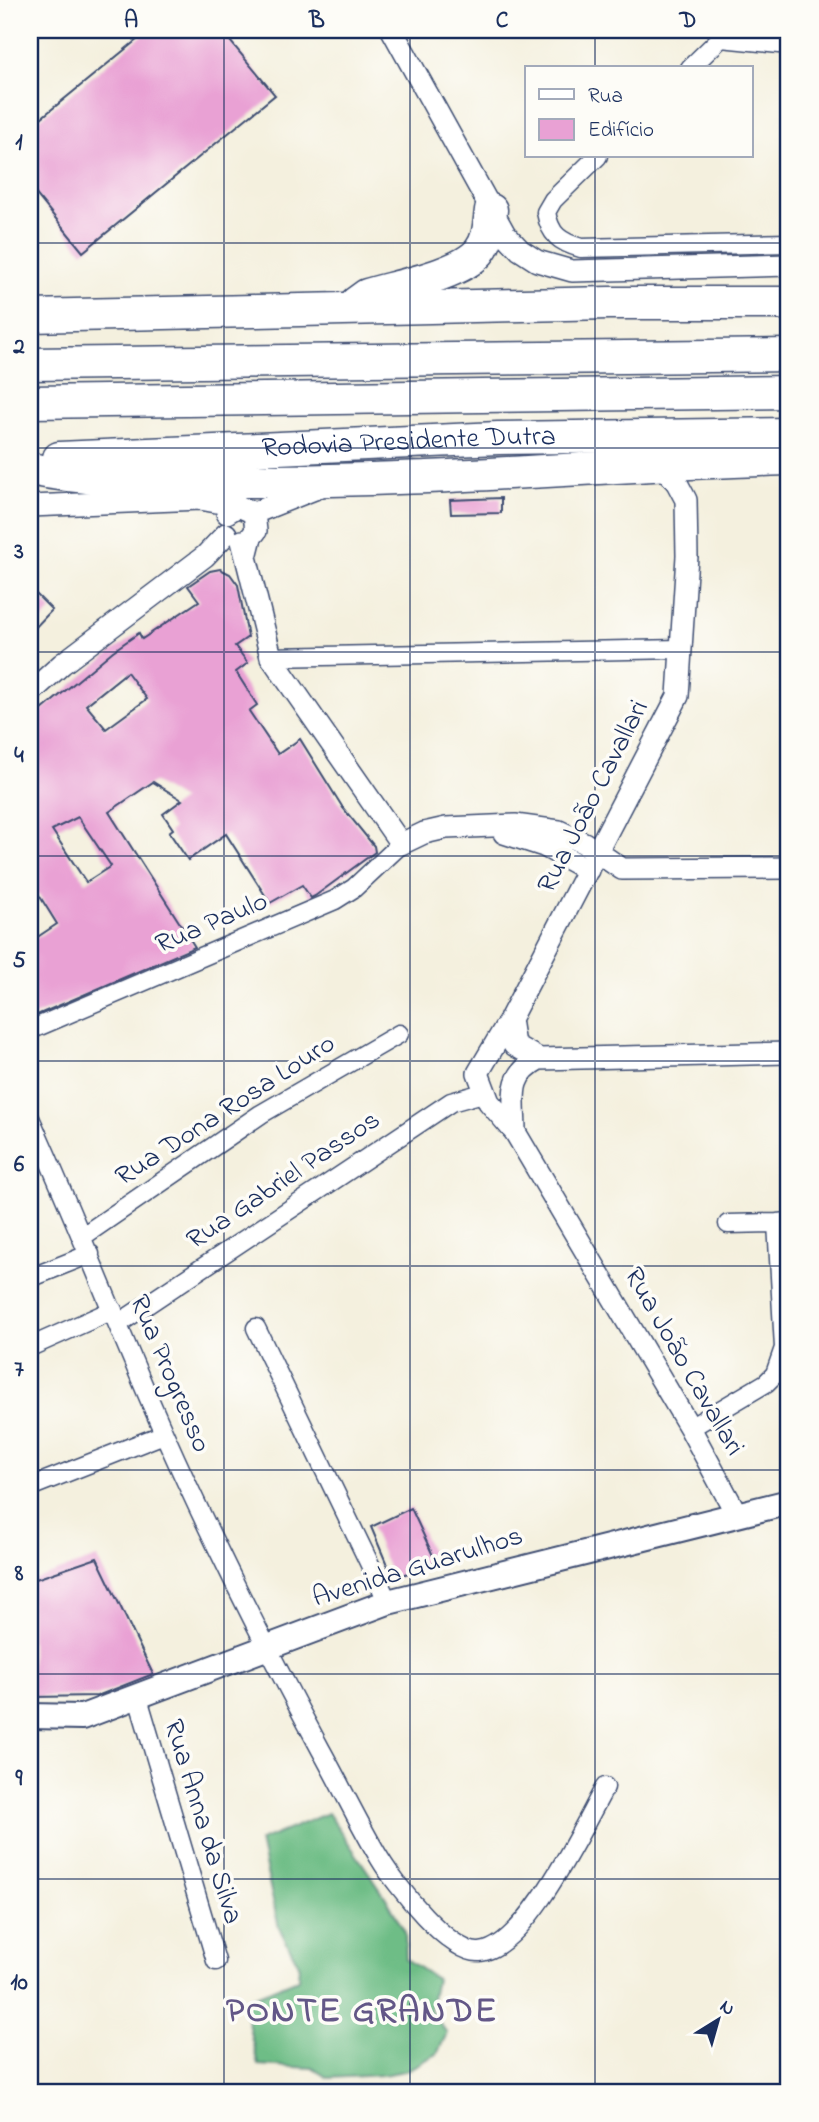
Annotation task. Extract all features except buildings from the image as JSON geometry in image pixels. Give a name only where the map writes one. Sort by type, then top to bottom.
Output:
[{"type":"highway","points":[[346,310],[367,295],[447,270],[471,259],[486,241],[491,210]]},
{"type":"highway","points":[[30,316],[609,303],[789,303]]},
{"type":"highway","points":[[30,364],[789,355]]},
{"type":"highway","name":"Rodovia Presidente Dutra","points":[[30,402],[789,392]]},
{"type":"highway","name":"Rodovia Presidente Dutra","points":[[30,459],[498,438],[789,434]]},
{"type":"highway","points":[[30,468],[59,475],[134,480],[340,481],[661,463],[789,459]]},
{"type":"main road","name":"Avenida Guarulhos","points":[[30,1716],[82,1717],[388,1602],[736,1513],[789,1502]]},
{"type":"street","points":[[392,30],[491,210],[520,250],[537,261],[572,271],[789,265]]},
{"type":"street","points":[[692,66],[725,34],[789,45]]},
{"type":"street","points":[[596,158],[553,200],[546,212],[551,232],[569,245],[582,248],[789,243]]},
{"type":"street","name":"Rua João Cavallari","points":[[480,1065],[510,1019],[678,696],[686,500],[661,463]]},
{"type":"street","points":[[30,693],[62,664],[240,529],[303,492],[340,481]]},
{"type":"street","points":[[30,506],[200,499],[240,529],[271,657],[401,844],[424,833],[446,828],[488,828],[622,869],[789,868]]},
{"type":"street","points":[[271,657],[681,649]]},
{"type":"street","name":"Rua Paulo","points":[[30,1030],[335,900],[354,888],[401,844]]},
{"type":"street","points":[[510,1019],[514,1045],[539,1059]]},
{"type":"street","name":"Rua Dona Rosa Louro","points":[[83,1236],[261,1114],[399,1034]]},
{"type":"street","points":[[483,1093],[478,1073],[480,1065],[501,1071],[514,1083],[522,1069],[539,1059],[789,1053]]},
{"type":"street","name":"Rua João Cavallari","points":[[514,1083],[515,1132]]},
{"type":"street","name":"Rua João Cavallari","points":[[483,1093],[515,1132],[690,1427],[736,1513]]},
{"type":"street","name":"Rua Gabriel Passos","points":[[30,1347],[115,1317],[451,1101],[483,1093]]},
{"type":"street","name":"Rua Progresso","points":[[30,1118],[83,1236],[164,1434],[266,1648],[382,1862],[441,1935],[467,1951],[482,1952],[499,1944],[534,1912],[605,1787]]},
{"type":"street","points":[[690,1427],[766,1383],[781,1362],[784,1348],[783,1223],[729,1224]]},
{"type":"street","points":[[30,1278],[90,1254]]},
{"type":"street","points":[[256,1328],[388,1602]]},
{"type":"street","points":[[30,1487],[164,1434]]},
{"type":"street","name":"Rua Anna da Silva","points":[[138,1698],[216,1961]]},
{"type":"green space","points":[[328,1813],[386,1898],[405,1932],[406,1959],[436,1979],[430,2009],[447,2033],[437,2054],[405,2071],[328,2078],[312,2068],[258,2065],[243,2001],[298,1979],[299,1965],[279,1928],[260,1841]]},
{"type":"district","name":"PONTE GRANDE","points":[[362,2012]]}]
